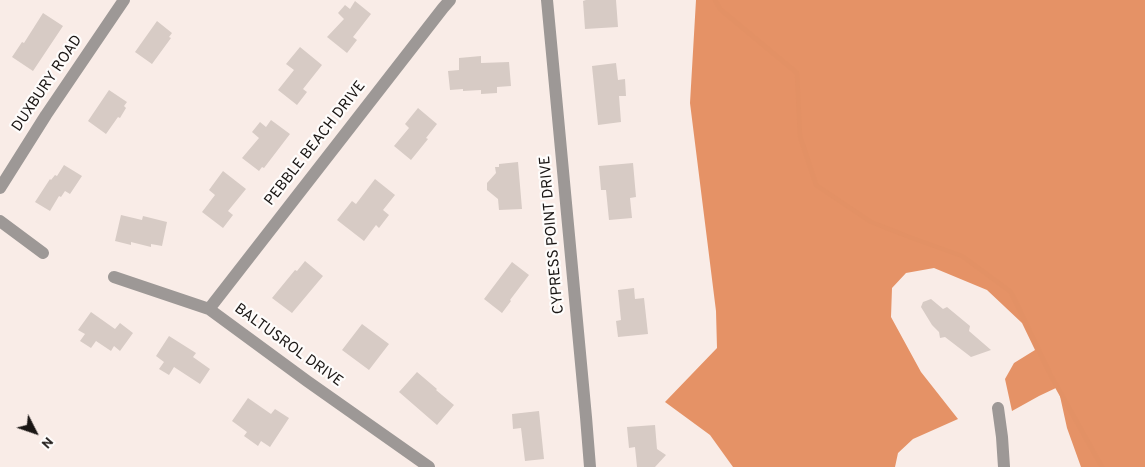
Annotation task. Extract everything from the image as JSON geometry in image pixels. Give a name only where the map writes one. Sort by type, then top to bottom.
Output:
[{"type":"street","name":"DUXBURY ROAD","points":[[0,188],[46,115],[124,0]]},
{"type":"street","name":"PEBBLE BEACH DRIVE","points":[[209,309],[450,0]]},
{"type":"street","name":"CYPRESS POINT DRIVE","points":[[547,0],[590,467]]},
{"type":"street","points":[[0,221],[43,253]]},
{"type":"street","name":"BALTUSROL DRIVE","points":[[114,277],[209,309],[307,381],[430,467]]},
{"type":"street","points":[[998,408],[1004,467]]},
{"type":"shaded area","points":[[696,0],[1145,0],[1145,467],[1081,467],[1067,428],[1058,387],[1012,411],[1005,379],[1014,363],[1035,350],[1022,323],[987,290],[934,268],[906,273],[892,288],[891,317],[921,372],[958,419],[913,439],[898,453],[895,467],[733,467],[710,435],[665,402],[717,348],[716,311],[690,103]]},
{"type":"building","points":[[616,0],[618,27],[585,29],[583,1]]},
{"type":"building","points":[[355,1],[371,14],[353,37],[357,40],[347,53],[327,37],[344,19],[338,13],[345,5],[350,9]]},
{"type":"building","points":[[43,13],[63,26],[33,71],[12,57],[22,42],[24,43]]},
{"type":"building","points":[[157,21],[172,33],[169,37],[171,38],[152,64],[135,52]]},
{"type":"building","points":[[300,47],[322,65],[303,89],[307,92],[297,105],[278,90],[294,70],[286,64]]},
{"type":"building","points":[[481,56],[481,63],[509,62],[511,86],[497,87],[497,93],[481,94],[481,90],[450,90],[448,71],[459,70],[459,58]]},
{"type":"building","points":[[616,63],[618,80],[625,79],[626,96],[619,96],[621,122],[598,125],[592,66]]},
{"type":"building","points":[[109,90],[127,102],[120,118],[118,117],[106,134],[88,121]]},
{"type":"building","points":[[418,108],[437,124],[411,160],[394,146],[409,128],[405,124]]},
{"type":"building","points":[[271,120],[290,134],[264,168],[262,167],[259,171],[242,158],[259,138],[252,132],[260,122],[266,127]]},
{"type":"building","points":[[518,162],[522,209],[499,210],[498,199],[487,190],[487,183],[496,173],[495,167],[499,167],[499,164]]},
{"type":"building","points":[[633,163],[636,197],[630,198],[632,218],[609,220],[606,190],[601,190],[599,166]]},
{"type":"building","points":[[64,165],[82,176],[70,194],[65,191],[61,197],[59,196],[50,211],[35,202],[50,179],[55,175],[57,176]]},
{"type":"building","points":[[223,171],[246,189],[228,211],[233,215],[223,228],[202,212],[215,195],[209,190]]},
{"type":"building","points":[[375,179],[395,195],[383,210],[389,215],[379,228],[376,225],[364,241],[337,220],[352,201],[356,204]]},
{"type":"building","points":[[121,215],[142,220],[143,216],[167,222],[162,246],[151,244],[151,247],[131,242],[131,245],[115,241]]},
{"type":"building","points":[[305,261],[323,276],[292,313],[272,298]]},
{"type":"building","points":[[512,262],[529,275],[502,313],[484,299]]},
{"type":"building","points":[[634,288],[635,299],[644,298],[648,334],[618,337],[616,321],[621,320],[618,290]]},
{"type":"building","points":[[931,299],[943,309],[947,307],[970,326],[969,331],[991,350],[971,357],[945,337],[940,338],[939,332],[932,325],[921,307],[923,302]]},
{"type":"building","points":[[91,312],[115,329],[120,323],[133,333],[120,351],[114,346],[111,351],[96,341],[91,348],[80,341],[85,334],[78,330]]},
{"type":"building","points":[[362,324],[389,344],[369,370],[342,350]]},
{"type":"building","points":[[169,336],[196,353],[193,357],[210,369],[200,384],[174,367],[169,375],[159,369],[164,362],[156,356]]},
{"type":"building","points":[[417,372],[454,405],[437,425],[399,392]]},
{"type":"building","points":[[248,398],[271,414],[275,409],[289,418],[270,447],[261,441],[258,446],[244,436],[247,432],[232,421]]},
{"type":"building","points":[[539,411],[544,459],[525,461],[521,428],[513,429],[512,414]]},
{"type":"building","points":[[655,425],[657,449],[666,455],[655,467],[637,467],[635,447],[629,448],[627,427]]},
{"type":"waterway","points":[[715,0],[720,9],[797,73],[800,136],[816,185],[871,222],[962,256],[1011,292],[1050,374],[1102,467]]}]
